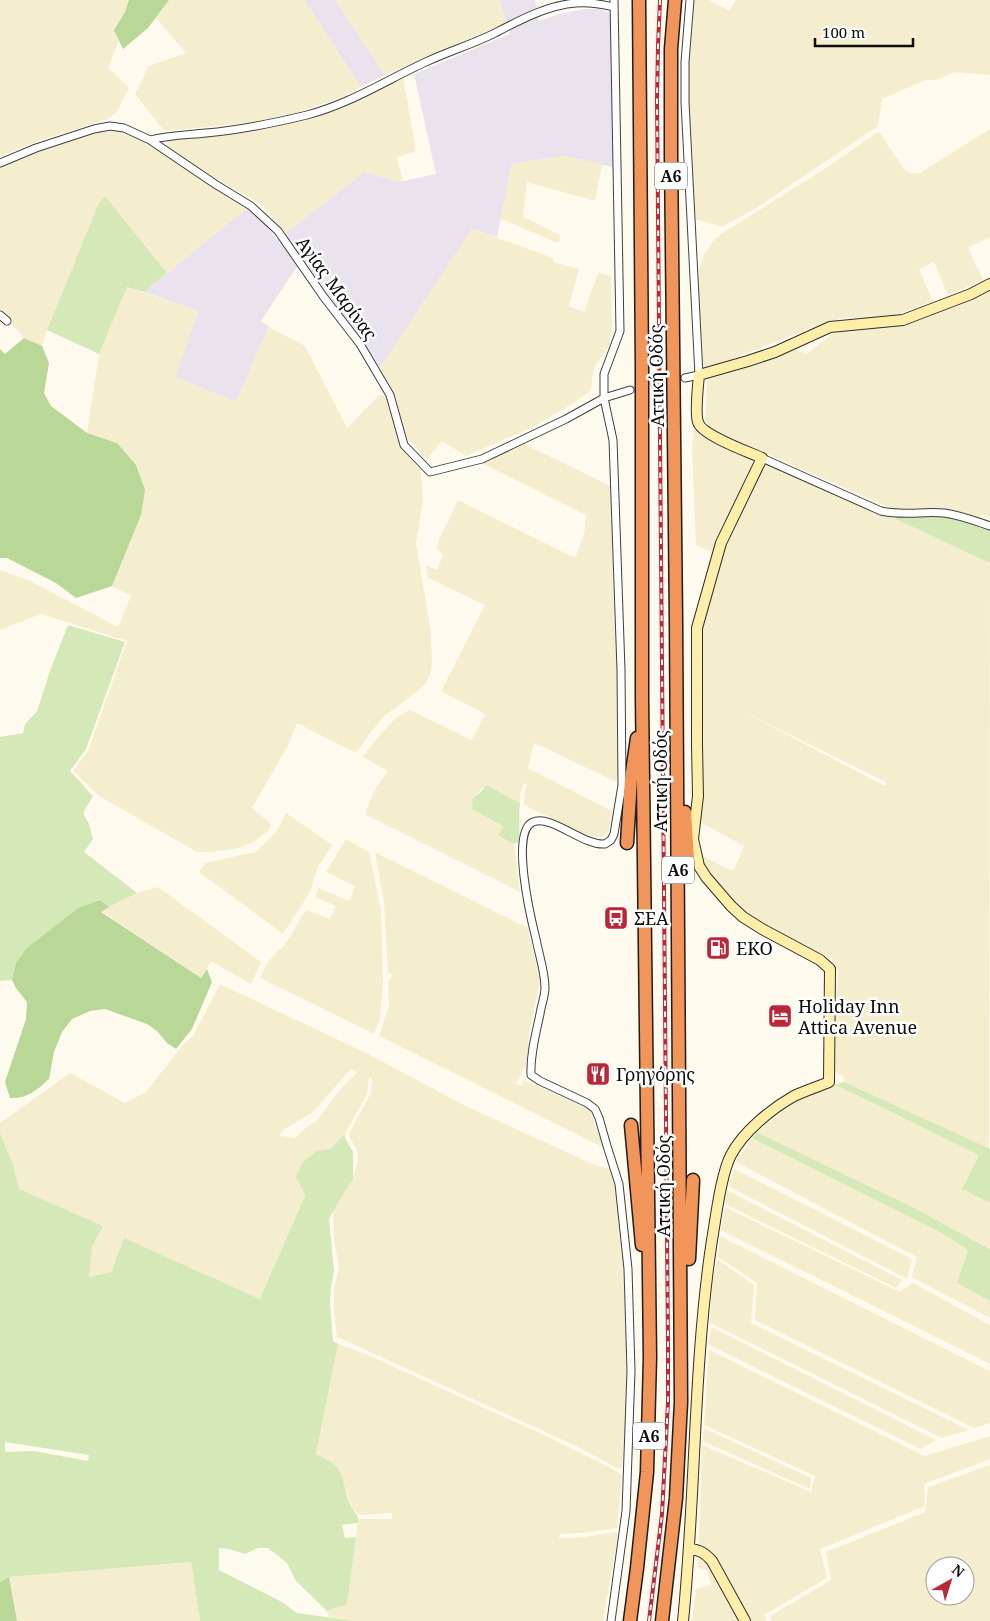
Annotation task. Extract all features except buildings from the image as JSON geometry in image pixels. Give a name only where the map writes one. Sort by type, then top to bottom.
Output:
[{"type":"highway","points":[[631,0],[632,53],[638,76]]},
{"type":"highway","name":"Αττική Οδός","points":[[630,1621],[643,1520],[648,1443],[650,1304],[642,698],[639,0]]},
{"type":"highway","name":"Αττική Οδός","points":[[662,1621],[676,1498],[681,1402],[671,110],[671,49],[675,0]]},
{"type":"highway","points":[[676,621],[683,674],[684,782],[688,860]]},
{"type":"highway","points":[[627,843],[631,779],[642,698]]},
{"type":"highway","points":[[631,1125],[643,1259],[650,1304]]},
{"type":"highway","points":[[681,1306],[688,1276],[693,1180]]},
{"type":"street","points":[[690,0],[685,62],[685,102],[699,375],[697,419],[700,427],[708,434],[881,511],[896,514],[943,513],[990,526]]},
{"type":"street","points":[[150,140],[180,134],[230,130],[310,114],[348,101],[427,61],[480,40],[536,14],[576,3],[614,3],[620,331],[604,374],[604,398],[613,440],[618,541],[622,785],[614,834],[611,840],[605,844],[592,843],[549,823],[540,821],[531,823],[526,827],[523,835],[525,886],[545,989],[537,1028],[531,1075],[587,1103],[594,1109],[599,1118],[619,1184],[628,1269],[631,1371],[626,1511],[611,1621]]},
{"type":"street","name":"Αγίας Μαρίνας","points":[[0,163],[36,148],[94,129],[110,126],[124,128],[150,140],[251,206],[278,231],[323,296],[360,344],[390,395],[404,445],[430,472],[482,459],[566,420],[604,398]]},
{"type":"street","points":[[685,378],[775,352],[830,327],[903,320],[971,294],[990,284]]},
{"type":"street","points":[[0,315],[7,321]]},
{"type":"street","points":[[604,398],[630,390]]},
{"type":"street","points":[[683,1621],[690,1549],[705,1287],[724,1175],[730,1157],[738,1144],[760,1122],[784,1102],[829,1082],[830,969],[820,960],[762,929],[731,906],[699,866],[693,839],[698,796],[697,628],[720,543],[762,458]]},
{"type":"street","points":[[690,1549],[705,1554],[712,1561],[746,1621]]},
{"type":"shaded area","points":[[0,0],[129,0],[125,12],[114,30],[119,40],[108,68],[129,88],[116,113],[108,119],[41,140],[0,156]]},
{"type":"shaded area","points":[[169,0],[304,0],[361,87],[341,98],[295,113],[247,123],[166,131],[135,94],[149,66],[186,53],[156,18]]},
{"type":"shaded area","points":[[304,0],[335,0],[385,75],[361,87]]},
{"type":"shaded area","points":[[335,0],[499,0],[506,23],[385,75]]},
{"type":"shaded area","points":[[499,0],[535,0],[539,21],[584,9],[599,9],[612,14],[617,168],[564,156],[512,164],[497,237],[472,229],[380,368],[306,263],[296,268],[261,321],[269,327],[236,402],[175,377],[198,311],[144,292],[248,207],[264,222],[277,240],[364,172],[399,182],[436,174],[414,74],[510,34]]},
{"type":"shaded area","points":[[692,0],[709,0],[729,11],[736,0],[990,0],[990,75],[955,72],[936,80],[925,80],[882,99],[878,126],[758,207],[722,227],[694,219],[690,173],[687,66]]},
{"type":"shaded area","points":[[403,77],[416,151],[397,157],[403,182],[364,172],[286,233],[262,205],[194,166],[166,147],[170,139],[303,119],[348,105]]},
{"type":"shaded area","points":[[990,129],[990,237],[968,248],[983,280],[948,295],[934,262],[919,269],[933,301],[899,314],[871,318],[843,318],[811,328],[722,363],[705,367],[701,364],[698,275],[705,253],[713,241],[721,234],[829,166],[878,132],[904,169],[912,174],[920,173]]},
{"type":"shaded area","points":[[111,130],[131,134],[149,144],[248,207],[167,273],[105,197],[98,205],[42,346],[24,338],[0,311],[0,165],[74,138]]},
{"type":"shaded area","points":[[564,156],[602,164],[595,201],[527,182],[523,217],[560,235],[558,243],[501,219],[512,164]]},
{"type":"shaded area","points":[[472,229],[554,258],[553,262],[579,269],[569,306],[584,312],[598,273],[611,276],[612,325],[610,344],[595,366],[591,390],[575,402],[531,428],[466,456],[442,441],[427,459],[407,438],[401,423],[396,397],[380,368]]},
{"type":"shaded area","points":[[990,286],[990,518],[982,514],[979,518],[956,511],[895,510],[712,430],[705,421],[707,382],[710,377],[790,347],[806,354],[840,328],[876,326]]},
{"type":"shaded area","points":[[127,287],[198,311],[176,377],[236,402],[269,327],[305,346],[347,428],[380,394],[386,397],[401,447],[421,471],[423,500],[416,544],[431,632],[432,665],[430,675],[426,683],[418,691],[383,717],[356,753],[297,723],[287,747],[252,808],[271,824],[268,831],[255,841],[239,848],[213,852],[197,852],[99,796],[73,771],[88,751],[127,641],[41,614],[0,630],[0,570],[28,580],[118,627],[131,596],[112,586],[141,515],[117,443],[87,433],[99,354]]},
{"type":"shaded area","points":[[694,427],[701,433],[752,459],[753,463],[712,552],[696,545],[692,451]]},
{"type":"shaded area","points":[[522,443],[611,486],[614,613],[619,707],[617,782],[534,743],[528,768],[612,811],[609,831],[602,837],[591,837],[524,805],[524,794],[527,785],[524,783],[520,794],[520,803],[486,785],[473,798],[503,826],[498,837],[514,844],[520,892],[366,815],[374,791],[388,771],[363,757],[397,717],[410,710],[472,740],[485,714],[441,691],[485,605],[428,578],[426,565],[437,570],[443,555],[437,548],[439,540],[458,500],[575,558],[584,535],[586,515],[479,462]]},
{"type":"shaded area","points":[[767,463],[873,509],[990,563],[989,1150],[844,1082],[843,1076],[833,1071],[838,972],[833,959],[756,920],[739,908],[707,872],[699,854],[733,871],[744,846],[698,821],[700,629],[719,557],[762,464]],"holes":[[[742,711],[886,782],[885,786]]]},
{"type":"shaded area","points":[[286,813],[332,845],[318,867],[310,892],[283,934],[199,872],[205,863],[256,852],[277,831]]},
{"type":"shaded area","points":[[346,839],[369,852],[381,911],[383,984],[380,1018],[374,1034],[260,978],[267,964],[277,951],[284,946],[306,910],[330,919],[336,906],[315,897],[319,888],[349,901],[355,886],[326,872]]},
{"type":"shaded area","points":[[375,852],[528,928],[540,981],[528,1039],[530,1042],[525,1068],[516,1084],[521,1086],[524,1080],[590,1110],[603,1147],[379,1036],[389,1006],[388,981],[393,975],[388,972],[384,903]]},
{"type":"shaded area","points":[[158,887],[261,962],[251,984],[211,961],[201,978],[101,911],[137,893]]},
{"type":"shaded area","points":[[220,984],[364,1052],[466,1106],[597,1166],[610,1168],[618,1198],[626,1277],[626,1412],[622,1468],[619,1469],[578,1447],[337,1337],[334,1288],[339,1267],[334,1240],[333,1211],[353,1179],[358,1162],[357,1150],[349,1136],[371,1093],[372,1079],[369,1077],[367,1094],[345,1134],[330,1149],[317,1151],[296,1177],[305,1194],[260,1299],[124,1238],[111,1272],[88,1277],[92,1247],[103,1226],[19,1189],[13,1164],[0,1133],[0,1123],[70,1073],[125,1103],[146,1092],[182,1046],[193,1036]],"holes":[[[351,1069],[357,1072],[340,1090],[317,1120],[296,1138],[280,1136],[283,1130],[312,1113]]]},
{"type":"shaded area","points":[[833,1085],[979,1155],[962,1188],[990,1203],[989,1250],[918,1210],[757,1132],[790,1106]]},
{"type":"shaded area","points":[[752,1138],[940,1232],[968,1250],[957,1283],[990,1301],[990,1318],[912,1277],[917,1257],[736,1162]]},
{"type":"shaded area","points":[[734,1169],[912,1259],[907,1279],[728,1186]]},
{"type":"shaded area","points":[[727,1190],[902,1280],[896,1288],[725,1204]]},
{"type":"shaded area","points":[[725,1207],[900,1292],[913,1283],[990,1325],[990,1364],[721,1230]]},
{"type":"shaded area","points":[[720,1236],[990,1371],[990,1423],[974,1428],[755,1320],[757,1283],[718,1257]]},
{"type":"shaded area","points":[[717,1259],[754,1285],[751,1323],[969,1430],[942,1438],[710,1323],[712,1287]]},
{"type":"shaded area","points":[[711,1327],[936,1440],[921,1449],[709,1345]]},
{"type":"shaded area","points":[[338,1344],[368,1355],[544,1435],[622,1475],[617,1528],[560,1534],[559,1538],[584,1537],[615,1532],[618,1535],[603,1621],[354,1621],[329,1617],[327,1611],[347,1603],[358,1519],[392,1519],[392,1513],[360,1515],[353,1509],[338,1470],[316,1454]]},
{"type":"shaded area","points":[[709,1350],[925,1456],[990,1436],[990,1459],[924,1484],[925,1506],[820,1549],[827,1578],[764,1615],[767,1621],[692,1621],[696,1589],[711,1585],[707,1570],[698,1568],[702,1445],[811,1492],[815,1476],[704,1425]]},
{"type":"shaded area","points":[[704,1428],[811,1478],[810,1489],[702,1441]]},
{"type":"shaded area","points":[[990,1465],[990,1621],[772,1621],[770,1616],[831,1580],[826,1552],[925,1512],[928,1487]]},
{"type":"shaded area","points":[[191,1562],[200,1621],[17,1621],[9,1577]]},
{"type":"green space","points":[[129,0],[169,0],[148,28],[123,49],[114,30],[125,12]]},
{"type":"green space","points":[[105,196],[167,273],[144,292],[127,287],[99,354],[47,330],[98,205]]},
{"type":"green space","points":[[24,338],[42,346],[49,363],[44,393],[51,406],[87,433],[117,443],[136,465],[145,490],[141,515],[112,586],[76,598],[56,583],[7,558],[0,558],[0,349],[5,354]]},
{"type":"green space","points":[[941,516],[990,529],[990,563],[893,518]]},
{"type":"green space","points":[[68,625],[125,642],[86,749],[70,771],[93,796],[83,813],[89,824],[93,839],[84,852],[137,893],[109,907],[100,900],[78,908],[16,963],[12,980],[0,981],[0,737],[23,733],[25,724],[37,711]]},
{"type":"green space","points":[[486,785],[520,803],[518,842],[514,844],[498,836],[503,826],[472,809],[473,798]]},
{"type":"green space","points":[[100,900],[109,907],[101,912],[201,978],[207,969],[212,982],[192,1029],[176,1049],[147,1024],[105,1009],[90,1011],[72,1019],[62,1032],[54,1052],[49,1079],[27,1095],[10,1098],[5,1082],[26,1019],[27,1002],[12,980],[16,963],[26,949],[78,908]]},
{"type":"green space","points":[[844,1082],[990,1149],[990,1203],[962,1189],[979,1155],[833,1085]]},
{"type":"green space","points":[[757,1132],[918,1210],[990,1249],[990,1301],[957,1283],[968,1250],[940,1232],[752,1138]]},
{"type":"green space","points":[[0,1133],[13,1164],[19,1189],[103,1226],[92,1247],[89,1277],[111,1272],[124,1238],[260,1299],[305,1195],[296,1177],[303,1162],[317,1151],[330,1149],[345,1134],[345,1138],[353,1152],[353,1179],[329,1219],[334,1271],[330,1303],[333,1341],[338,1344],[316,1454],[337,1467],[350,1504],[358,1519],[358,1523],[342,1525],[345,1538],[356,1537],[347,1604],[327,1611],[296,1581],[287,1563],[268,1548],[258,1548],[245,1554],[219,1548],[219,1570],[282,1602],[297,1613],[354,1621],[200,1621],[191,1562],[9,1577],[0,1582]],"holes":[[[5,1442],[89,1455],[88,1461],[34,1451],[5,1452]]]},
{"type":"green space","points":[[9,1577],[17,1621],[0,1621],[0,1582]]},
{"type":"tunnel","points":[[630,390],[685,378]]},
{"type":"railway","points":[[649,1621],[662,1514],[668,1402],[657,99],[660,0]]},
{"type":"place","name":"ΣΕΑ","points":[[616,918]]},
{"type":"place","name":"EKO","points":[[718,948]]},
{"type":"place","name":"Holiday Inn Attica Avenue","points":[[780,1016]]},
{"type":"place","name":"Γρηγόρης","points":[[598,1074]]}]
